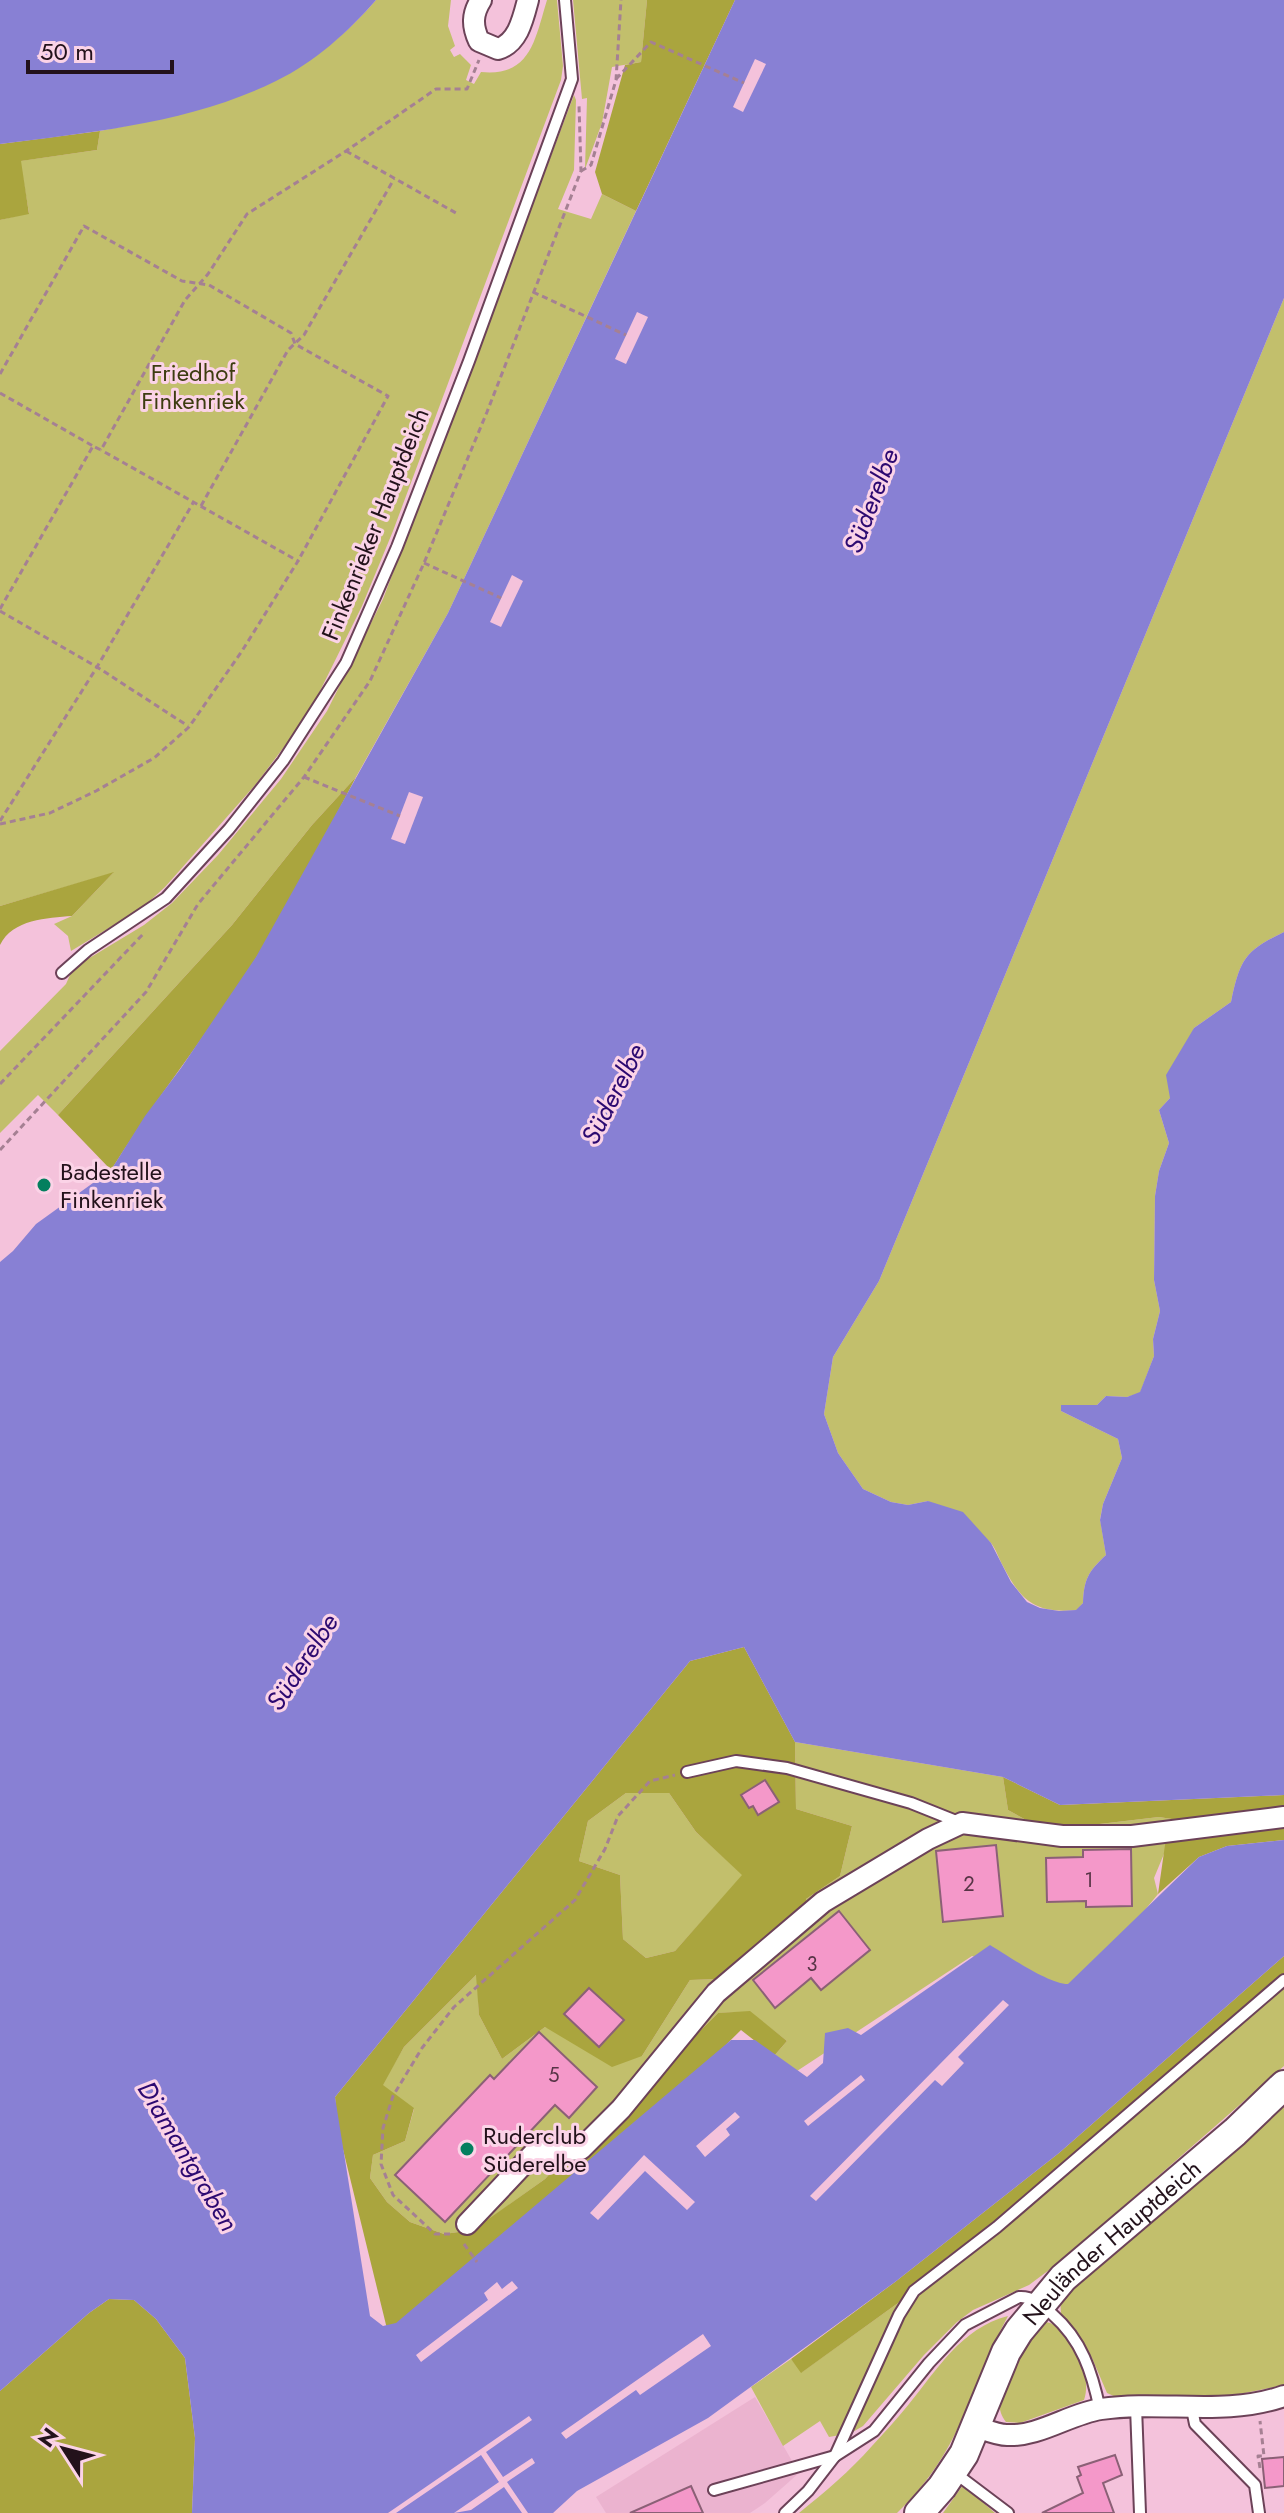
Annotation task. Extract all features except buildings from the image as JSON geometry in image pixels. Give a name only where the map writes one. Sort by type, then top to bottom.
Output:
[{"type":"street","points":[[481,0],[473,20],[474,31],[479,41],[498,49],[507,46],[515,36],[528,0]]},
{"type":"street","points":[[462,2229],[534,2153],[581,2149],[621,2109],[716,1993],[823,1902],[928,1839],[962,1823],[1062,1836],[1132,1836],[1284,1817]]},
{"type":"street","name":"Neuländer Hauptdeich","points":[[919,2513],[954,2471],[977,2427],[1006,2352],[1040,2303],[1063,2278],[1235,2132],[1284,2085]]},
{"type":"street","points":[[977,2427],[999,2434],[1021,2434],[1071,2416],[1100,2410],[1242,2407],[1284,2396]]},
{"type":"lane","name":"Finkenrieker Hauptdeich","points":[[62,973],[88,950],[166,898],[229,829],[283,761],[346,663],[397,547],[469,361],[572,79],[565,0]]},
{"type":"lane","points":[[687,1772],[736,1761],[787,1768],[911,1803],[962,1823]]},
{"type":"lane","points":[[785,2513],[808,2491],[835,2456],[899,2315],[914,2291],[997,2227],[1284,1980]]},
{"type":"lane","points":[[714,2490],[835,2456],[874,2431],[929,2363],[965,2325],[1019,2297],[1028,2297],[1040,2303],[1067,2328],[1092,2373],[1100,2410]]},
{"type":"lane","points":[[1136,2407],[1140,2513]]},
{"type":"lane","points":[[1192,2409],[1195,2424],[1255,2485],[1259,2513]]},
{"type":"lane","points":[[954,2471],[1008,2513]]},
{"type":"path","points":[[581,171],[591,165],[616,80],[621,0]]},
{"type":"path","points":[[616,80],[651,42],[744,83]]},
{"type":"path","points":[[101,450],[185,300],[247,214],[436,89],[467,89],[487,46]]},
{"type":"path","points":[[346,151],[456,213]]},
{"type":"path","points":[[201,506],[288,350],[304,335],[394,179]]},
{"type":"path","points":[[0,374],[84,226],[182,281],[209,285],[291,333],[295,344],[388,396],[298,561],[242,651],[189,727],[154,758],[96,791],[50,813],[0,823]]},
{"type":"path","points":[[533,292],[626,335]]},
{"type":"path","points":[[0,393],[298,561]]},
{"type":"path","points":[[93,446],[0,610],[97,667],[189,727]]},
{"type":"path","points":[[0,823],[194,502]]},
{"type":"path","points":[[424,563],[501,598]]},
{"type":"path","points":[[304,777],[400,816]]},
{"type":"path","points":[[0,1084],[140,938],[166,898]]},
{"type":"path","points":[[0,1150],[42,1107]]},
{"type":"path","points":[[477,2262],[462,2229],[435,2234],[393,2195],[381,2164],[383,2128],[393,2096],[422,2048],[454,2007],[575,1900],[605,1849],[618,1816],[650,1781],[687,1772]]},
{"type":"path","points":[[1258,2456],[1264,2456],[1259,2419],[1267,2417]]},
{"type":"shaded area","points":[[647,0],[735,0],[636,211],[602,194],[595,172],[625,65],[641,62]]},
{"type":"shaded area","points":[[100,131],[97,150],[21,161],[29,214],[0,220],[0,144]]},
{"type":"shaded area","points":[[356,777],[256,958],[111,1170],[58,1115],[232,925],[312,825]]},
{"type":"shaded area","points":[[114,872],[72,916],[22,925],[6,936],[0,945],[0,906]]},
{"type":"shaded area","points":[[744,1647],[795,1742],[796,1809],[852,1826],[840,1876],[806,1899],[806,1928],[748,1978],[690,1980],[642,2056],[612,2067],[545,2027],[502,2059],[479,2015],[476,1975],[404,2047],[383,2085],[414,2108],[405,2141],[373,2155],[370,2178],[387,2202],[410,2222],[444,2234],[473,2230],[545,2179],[611,2106],[671,2060],[718,2013],[750,2011],[787,2041],[774,2056],[741,2030],[624,2145],[389,2337],[338,2129],[335,2097],[690,1661]],"holes":[[[626,1793],[669,1793],[696,1832],[742,1875],[675,1951],[646,1958],[623,1939],[620,1875],[579,1861],[588,1821]]]},
{"type":"shaded area","points":[[1003,1777],[1060,1805],[1284,1795],[1284,1812],[1037,1826],[1008,1810]]},
{"type":"shaded area","points":[[1284,1822],[1284,1840],[1227,1846],[1199,1857],[1158,1894],[1166,1838]]},
{"type":"shaded area","points":[[1284,1956],[1284,1976],[1004,2216],[947,2257],[905,2298],[801,2373],[791,2359],[1059,2153]]},
{"type":"shaded area","points":[[109,2299],[134,2300],[156,2319],[185,2358],[195,2438],[192,2513],[0,2513],[0,2391]]},
{"type":"shaded area","points":[[755,2397],[799,2473],[765,2503],[750,2513],[606,2513],[596,2497]]},
{"type":"green space","name":"Friedhof Finkenriek","points":[[376,0],[451,0],[448,26],[455,46],[450,50],[454,57],[460,54],[471,65],[466,80],[474,84],[481,72],[498,72],[521,62],[534,41],[547,0],[557,0],[563,66],[561,80],[393,531],[362,606],[318,695],[256,784],[165,887],[142,908],[71,951],[68,936],[54,924],[72,916],[113,873],[0,906],[0,220],[29,213],[20,161],[97,150],[100,131],[180,114],[251,91],[284,76],[315,56],[346,31]]},
{"type":"green space","points":[[573,0],[647,0],[641,62],[612,67],[602,123],[585,169],[587,98],[582,99]]},
{"type":"green space","points":[[574,95],[574,170],[558,209],[591,219],[602,194],[636,211],[448,613],[356,777],[312,825],[232,925],[58,1115],[38,1095],[0,1133],[0,1051],[66,984],[73,968],[144,925],[172,903],[218,855],[281,779],[327,711],[383,599]]},
{"type":"green space","points":[[1284,298],[1284,932],[1252,951],[1241,966],[1231,1002],[1194,1028],[1170,1098],[1159,1110],[1169,1143],[1159,1171],[1155,1196],[1154,1280],[1160,1311],[1153,1339],[1154,1356],[1140,1393],[1127,1397],[1106,1396],[1097,1405],[1061,1406],[1061,1411],[1118,1439],[1122,1458],[1100,1519],[1106,1555],[1088,1576],[1083,1603],[1077,1610],[1050,1610],[1031,1603],[1023,1596],[991,1543],[970,1527],[928,1501],[908,1505],[891,1502],[863,1489],[838,1453],[824,1414],[833,1357],[879,1281]]},
{"type":"green space","points":[[795,1742],[1003,1777],[1008,1810],[1037,1826],[1091,1825],[1159,1817],[1178,1820],[1154,1878],[1158,1894],[1076,1994],[972,1956],[794,2073],[774,2056],[787,2041],[750,2012],[718,2013],[671,2060],[611,2106],[545,2179],[474,2230],[444,2234],[410,2222],[387,2202],[370,2178],[373,2155],[405,2141],[414,2109],[382,2085],[404,2047],[477,1974],[479,2015],[502,2059],[545,2027],[642,2056],[690,1980],[748,1978],[806,1899],[840,1876],[852,1826],[796,1809]]},
{"type":"green space","points":[[626,1793],[669,1793],[696,1832],[743,1875],[675,1951],[646,1958],[623,1939],[620,1875],[579,1861],[588,1821]]},
{"type":"green space","points":[[1284,1988],[1284,2066],[1061,2261],[1029,2285],[973,2310],[957,2322],[863,2426],[851,2433],[903,2319],[919,2294],[939,2275],[1016,2218]]},
{"type":"green space","points":[[1284,2099],[1284,2385],[1220,2398],[1116,2397],[1107,2393],[1092,2358],[1061,2314],[1060,2297]]},
{"type":"green space","points":[[905,2298],[840,2435],[829,2437],[820,2421],[783,2446],[751,2387],[791,2359],[802,2372]]},
{"type":"green space","points":[[1008,2316],[949,2445],[929,2476],[897,2513],[799,2513],[864,2455],[963,2340],[991,2322]]},
{"type":"green space","points":[[1046,2322],[1065,2333],[1078,2354],[1086,2378],[1084,2400],[1020,2423],[1006,2422],[1000,2411],[1000,2399],[1008,2373],[1038,2325]]},
{"type":"green space","points":[[963,2485],[995,2513],[943,2513]]},
{"type":"water","points":[[0,0],[376,0],[342,35],[317,55],[276,81],[244,95],[141,124],[0,144]]},
{"type":"water","points":[[735,0],[1284,0],[1284,298],[879,1281],[833,1357],[824,1414],[838,1453],[863,1489],[891,1502],[908,1505],[928,1501],[963,1512],[991,1543],[1011,1582],[1027,1602],[1059,1611],[1076,1610],[1083,1603],[1088,1576],[1106,1555],[1100,1520],[1103,1504],[1122,1458],[1118,1439],[1061,1411],[1061,1405],[1097,1405],[1106,1396],[1127,1397],[1140,1392],[1154,1356],[1153,1339],[1160,1311],[1154,1280],[1155,1196],[1159,1171],[1169,1143],[1159,1110],[1170,1098],[1166,1075],[1194,1028],[1231,1002],[1246,958],[1284,932],[1284,1795],[1060,1805],[1003,1777],[795,1742],[744,1647],[690,1661],[335,2097],[370,2316],[383,2326],[396,2323],[731,2040],[755,2040],[807,2077],[823,2063],[825,2033],[848,2028],[861,2035],[990,1945],[1040,1975],[1068,1984],[1199,1857],[1227,1846],[1284,1840],[1284,1956],[1059,2153],[895,2282],[708,2418],[577,2491],[553,2513],[192,2513],[195,2438],[185,2358],[156,2319],[134,2300],[109,2299],[0,2391],[0,1262],[36,1224],[111,1170],[256,957],[448,613]]},
{"type":"pier","points":[[755,59],[766,64],[743,112],[733,107]]},
{"type":"pier","points":[[637,312],[648,317],[626,364],[615,359]]},
{"type":"pier","points":[[512,575],[523,581],[501,627],[490,622]]},
{"type":"pier","points":[[409,792],[423,797],[405,844],[391,839]]},
{"type":"pier","points":[[1003,2000],[1009,2005],[958,2057],[964,2063],[942,2086],[935,2080],[816,2201],[810,2196]]},
{"type":"pier","points":[[861,2075],[865,2080],[808,2126],[804,2121]]},
{"type":"pier","points":[[735,2112],[740,2117],[726,2129],[730,2135],[705,2157],[696,2146]]},
{"type":"pier","points":[[644,2155],[695,2202],[687,2210],[645,2171],[598,2220],[590,2213]]},
{"type":"pier","points":[[512,2281],[518,2288],[421,2362],[416,2355],[488,2300],[484,2293],[497,2282],[502,2289]]},
{"type":"pier","points":[[703,2334],[711,2346],[640,2395],[636,2390],[566,2439],[561,2433]]},
{"type":"pier","points":[[529,2416],[532,2420],[486,2452],[503,2477],[532,2458],[535,2463],[507,2482],[528,2513],[522,2513],[504,2487],[471,2510],[454,2513],[499,2482],[481,2455],[396,2513],[388,2513]]},
{"type":"place","name":"Badestelle Finkenriek","points":[[44,1185]]},
{"type":"place","name":"Ruderclub Süderelbe","points":[[467,2149]]},
{"type":"water label","name":"Süderelbe","points":[[871,501]]},
{"type":"water label","name":"Süderelbe","points":[[613,1094]]},
{"type":"water label","name":"Süderelbe","points":[[302,1662]]},
{"type":"water label","name":"Diamantgraben","points":[[188,2156]]}]
